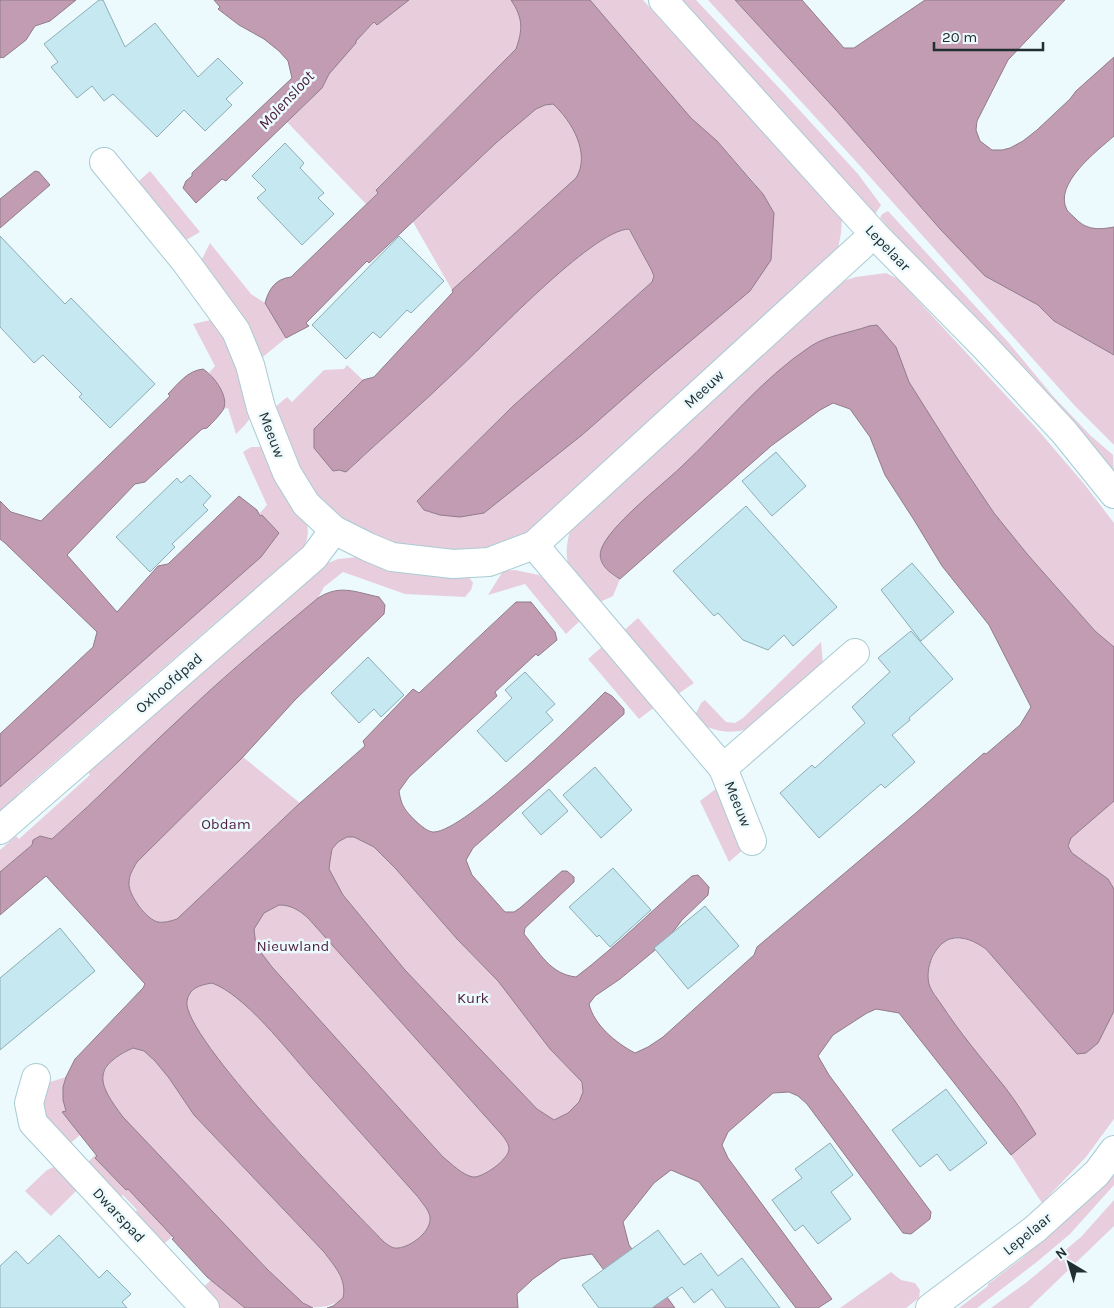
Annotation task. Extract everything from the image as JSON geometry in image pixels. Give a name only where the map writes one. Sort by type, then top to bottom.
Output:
[{"type":"street","name":"Lepelaar","points":[[663,0],[874,234],[984,346],[1064,432],[1114,494]]},
{"type":"street","name":"Meeuw","points":[[104,162],[185,261],[236,331],[250,364],[261,408],[287,473],[306,504],[334,530],[368,548],[392,557],[453,564],[489,562],[534,545],[874,234]]},
{"type":"street","name":"Oxhoofdpad","points":[[0,830],[314,557],[334,530]]},
{"type":"street","name":"Meeuw","points":[[534,545],[723,768],[752,841]]},
{"type":"street","name":"Meeuw","points":[[723,768],[856,653]]},
{"type":"street","name":"Dwarspad","points":[[36,1078],[29,1103],[33,1123],[205,1308]]},
{"type":"street","name":"Lepelaar","points":[[930,1308],[1036,1229],[1097,1173],[1114,1150]]},
{"type":"green space","points":[[409,0],[511,0],[520,18],[520,35],[516,49],[376,189],[378,192],[366,204],[287,122],[322,88],[329,74],[356,41],[375,22],[377,25]]},
{"type":"green space","points":[[590,0],[643,0],[842,218],[838,249],[521,539],[494,550],[427,554],[356,532],[307,488],[274,408],[287,397],[292,402],[324,370],[344,369],[347,365],[363,380],[314,429],[314,448],[339,470],[346,472],[566,267],[611,234],[628,229],[651,269],[654,276],[652,282],[513,406],[418,501],[484,513],[582,435],[655,371],[774,213],[752,180],[717,141],[691,118]]},
{"type":"green space","points":[[680,0],[696,0],[858,174],[881,205],[875,214]]},
{"type":"green space","points":[[708,0],[735,0],[836,110],[941,230],[1038,305],[1054,321],[1114,355],[1114,445],[1075,406],[862,168]]},
{"type":"green space","points":[[553,104],[567,119],[577,138],[581,159],[580,169],[576,178],[452,290],[413,222],[497,142],[536,109]]},
{"type":"green space","points":[[150,171],[200,232],[181,243],[137,190],[139,181]]},
{"type":"green space","points":[[888,211],[1009,343],[1052,395],[1090,435],[1113,455],[1114,476],[1095,452],[880,218],[882,214]]},
{"type":"green space","points":[[210,243],[251,294],[265,303],[286,338],[258,361],[199,265]]},
{"type":"green space","points":[[886,273],[898,279],[1038,430],[1085,485],[1114,523],[1114,647],[1095,631],[994,513],[909,382],[896,347],[854,332],[818,342],[775,374],[682,467],[611,574],[620,579],[613,596],[600,602],[571,570],[567,552],[571,527],[840,282],[856,277]]},
{"type":"green space","points":[[215,319],[226,334],[253,414],[236,434],[228,408],[223,409],[224,404],[220,390],[209,373],[215,366],[193,324]]},
{"type":"green space","points":[[251,447],[263,447],[307,523],[307,538],[301,553],[229,616],[223,616],[18,794],[21,799],[0,817],[0,787],[261,557],[279,533],[259,514],[267,505],[243,452]]},
{"type":"green space","points":[[358,557],[467,574],[473,583],[471,590],[465,597],[405,594],[343,572],[324,587],[318,598],[206,694],[52,839],[40,836],[0,872],[0,850],[16,836],[19,839],[90,775],[88,772],[328,563],[338,559]]},
{"type":"green space","points":[[515,570],[539,575],[583,618],[566,634],[525,584],[488,595],[503,571]]},
{"type":"green space","points":[[638,618],[694,683],[675,696],[621,633]]},
{"type":"green space","points":[[821,642],[823,665],[752,726],[734,732],[720,731],[705,726],[694,717],[701,703],[705,700],[726,722],[735,723],[743,718]]},
{"type":"green space","points":[[604,645],[656,706],[639,719],[588,659]]},
{"type":"green space","name":"Obdam","points":[[243,757],[300,803],[177,919],[163,922],[154,920],[144,912],[132,894],[129,880],[134,867]]},
{"type":"green space","points":[[717,788],[744,849],[729,862],[700,801]]},
{"type":"green space","points":[[1114,801],[1114,889],[1108,879],[1072,853],[1068,846],[1070,838]]},
{"type":"green space","name":"Kurk","points":[[347,837],[355,837],[374,847],[396,869],[457,939],[498,981],[550,1049],[582,1082],[583,1092],[579,1102],[568,1113],[554,1120],[537,1109],[405,970],[343,895],[329,869],[332,849],[338,842]]},
{"type":"green space","name":"Nieuwland","points":[[279,905],[295,908],[308,918],[502,1135],[508,1143],[509,1149],[505,1158],[500,1163],[489,1171],[473,1177],[461,1172],[443,1157],[272,967],[256,946],[254,929],[264,913]]},
{"type":"green space","points":[[963,938],[975,942],[1106,1025],[1114,1011],[1114,1119],[1086,1157],[1042,1203],[1011,1155],[1036,1134],[1012,1096],[960,1033],[929,986],[927,970],[937,949],[952,939]]},
{"type":"green space","points":[[212,983],[225,989],[238,999],[265,1024],[418,1197],[430,1217],[428,1228],[420,1237],[409,1245],[398,1248],[384,1242],[306,1160],[238,1084],[210,1049],[192,1020],[186,1001],[192,990]]},
{"type":"green space","points":[[133,1048],[144,1051],[155,1061],[194,1115],[324,1252],[341,1279],[344,1291],[343,1298],[329,1306],[321,1307],[312,1307],[298,1299],[274,1277],[123,1117],[104,1091],[102,1076],[111,1061]]},
{"type":"green space","points":[[66,1077],[63,1094],[66,1111],[62,1113],[80,1135],[66,1147],[51,1131],[42,1107],[47,1083]]},
{"type":"green space","points":[[96,1154],[98,1156],[95,1158],[126,1190],[128,1188],[173,1236],[160,1247],[131,1216],[137,1210],[123,1195],[116,1200],[84,1166]]},
{"type":"green space","points":[[61,1164],[81,1186],[51,1216],[25,1191],[47,1170]]},
{"type":"green space","points":[[1114,1165],[1114,1185],[1070,1234],[977,1308],[959,1308],[1044,1239]]},
{"type":"green space","points":[[1114,1200],[1114,1226],[1029,1308],[991,1308],[1027,1282],[1081,1237]]},
{"type":"green space","points":[[891,1272],[901,1280],[915,1283],[920,1290],[919,1298],[906,1308],[840,1308]]},
{"type":"green space","points":[[211,1280],[245,1308],[215,1308],[199,1291]]},
{"type":"water","points":[[0,0],[76,0],[50,21],[35,26],[26,40],[3,58],[0,58]]},
{"type":"water","name":"Molensloot","points":[[214,0],[409,0],[377,25],[374,22],[329,74],[322,88],[226,181],[222,179],[196,203],[183,188],[186,181],[192,176],[192,173],[292,78],[288,61],[279,51],[218,9],[220,7]]},
{"type":"water","points":[[511,0],[590,0],[691,118],[717,141],[763,194],[774,213],[771,260],[750,291],[582,435],[484,513],[460,517],[440,515],[424,510],[417,501],[513,406],[652,282],[654,276],[651,269],[629,229],[612,234],[566,267],[346,472],[333,471],[314,448],[314,429],[363,380],[374,377],[453,292],[452,290],[576,178],[580,169],[580,149],[577,138],[567,119],[553,104],[536,109],[497,142],[369,263],[367,261],[306,323],[309,326],[286,338],[265,303],[268,293],[277,282],[291,277],[378,193],[376,190],[516,49],[521,24],[518,12]]},
{"type":"water","points":[[735,0],[802,0],[844,48],[854,48],[925,0],[1065,0],[1008,60],[977,121],[976,130],[980,141],[992,150],[1010,148],[1037,130],[1114,57],[1114,136],[1088,159],[1071,179],[1064,200],[1067,210],[1083,225],[1098,229],[1114,227],[1114,355],[1054,321],[1038,305],[985,276],[941,230],[836,110]]},
{"type":"water","points":[[35,171],[39,172],[50,185],[0,228],[0,199]]},
{"type":"water","points":[[877,325],[896,347],[909,382],[994,513],[1095,631],[1114,647],[1114,801],[1071,838],[1068,846],[1072,853],[1108,879],[1114,889],[1114,1011],[1098,1043],[1086,1053],[1077,1054],[982,946],[969,940],[955,938],[939,946],[932,958],[928,971],[931,989],[963,1036],[1008,1092],[1036,1134],[1011,1155],[899,1013],[876,1009],[833,1035],[818,1056],[829,1075],[931,1212],[930,1219],[911,1234],[903,1233],[807,1104],[798,1096],[789,1092],[773,1093],[728,1132],[722,1145],[728,1158],[832,1299],[818,1308],[796,1308],[699,1182],[671,1170],[654,1183],[623,1222],[629,1245],[675,1308],[632,1308],[592,1254],[561,1259],[533,1279],[517,1294],[518,1308],[327,1308],[343,1298],[344,1291],[342,1279],[324,1252],[194,1115],[155,1061],[144,1051],[133,1048],[119,1055],[105,1070],[103,1078],[108,1096],[123,1117],[268,1270],[303,1303],[313,1308],[245,1308],[207,1277],[128,1189],[126,1190],[95,1158],[97,1156],[62,1112],[66,1111],[63,1100],[63,1087],[75,1059],[145,984],[46,876],[0,915],[0,872],[32,845],[33,840],[40,836],[52,839],[206,694],[318,598],[333,591],[341,590],[355,591],[379,597],[385,605],[384,614],[295,700],[243,757],[137,862],[130,875],[129,883],[132,894],[139,906],[149,917],[158,922],[177,919],[300,803],[365,746],[363,741],[413,689],[419,693],[516,602],[531,602],[555,632],[557,640],[538,656],[536,654],[495,692],[497,696],[409,777],[399,791],[400,798],[407,812],[427,830],[434,832],[449,827],[470,814],[521,772],[605,692],[612,696],[624,709],[624,714],[473,848],[466,860],[472,875],[505,912],[514,912],[520,908],[562,871],[567,871],[574,877],[574,882],[525,928],[524,934],[552,967],[559,972],[576,977],[606,953],[692,876],[698,875],[709,887],[708,895],[682,920],[666,941],[620,979],[595,996],[589,1004],[601,1026],[620,1044],[635,1053],[648,1047],[663,1037],[754,955],[757,947],[984,753],[986,754],[1020,725],[1031,707],[989,625],[942,566],[885,475],[870,437],[850,409],[833,403],[820,410],[771,446],[620,579],[609,571],[601,560],[601,550],[606,541],[624,519],[680,468],[776,373],[818,342]],"holes":[[[347,837],[354,837],[374,847],[396,869],[457,939],[498,981],[550,1049],[582,1082],[583,1092],[579,1102],[568,1113],[554,1120],[537,1109],[405,970],[343,895],[329,869],[332,849],[338,842]],[[279,905],[283,905],[295,908],[308,918],[502,1135],[508,1143],[509,1149],[505,1158],[500,1163],[489,1171],[473,1177],[461,1172],[443,1157],[272,967],[256,946],[254,929],[264,913]],[[212,983],[225,989],[265,1024],[418,1197],[427,1209],[430,1217],[428,1228],[420,1237],[409,1245],[398,1248],[384,1242],[271,1122],[238,1084],[192,1020],[187,1001],[190,993],[199,986]]]},
{"type":"water","points":[[203,369],[212,377],[223,393],[225,405],[223,410],[207,428],[202,429],[145,482],[135,484],[67,555],[117,612],[158,566],[168,564],[239,496],[257,510],[260,516],[262,515],[279,533],[261,557],[0,787],[0,734],[93,647],[97,632],[0,539],[0,501],[11,512],[41,521],[170,396],[168,394],[180,382],[192,372]]},
{"type":"building","points":[[99,0],[103,0],[125,47],[155,23],[198,77],[218,58],[243,83],[226,99],[232,105],[205,131],[184,110],[157,137],[113,94],[104,101],[92,86],[77,98],[51,67],[58,62],[44,44]]},
{"type":"building","points":[[285,143],[304,163],[300,168],[324,193],[318,198],[334,214],[302,245],[257,198],[266,190],[252,176]]},
{"type":"building","points":[[0,236],[65,304],[71,298],[155,384],[110,428],[79,397],[82,394],[43,355],[34,363],[0,327]]},
{"type":"building","points":[[399,236],[444,281],[411,313],[407,310],[380,338],[373,332],[346,359],[312,325]]},
{"type":"building","points":[[776,452],[806,486],[772,516],[742,481]]},
{"type":"building","points":[[190,475],[211,496],[203,505],[208,510],[172,544],[175,547],[150,572],[116,537],[177,478],[181,483]]},
{"type":"building","points":[[746,506],[837,607],[793,646],[784,635],[768,650],[743,640],[718,613],[714,616],[673,571]]},
{"type":"building","points":[[912,563],[954,612],[921,641],[881,590]]},
{"type":"building","points":[[911,631],[953,679],[892,735],[915,762],[885,788],[881,784],[819,838],[780,793],[812,765],[815,768],[865,723],[852,707],[890,672],[878,658]]},
{"type":"building","points":[[368,657],[404,695],[381,717],[374,709],[359,723],[331,693]]},
{"type":"building","points":[[525,672],[555,704],[546,712],[553,720],[506,762],[477,731],[512,698],[505,690]]},
{"type":"building","points":[[595,767],[632,810],[601,838],[563,795]]},
{"type":"building","points":[[549,789],[568,811],[541,835],[522,813]]},
{"type":"building","points":[[613,868],[651,910],[610,947],[599,935],[597,937],[569,907]]},
{"type":"building","points":[[705,906],[739,946],[688,989],[654,948]]},
{"type":"building","points":[[60,928],[95,971],[0,1050],[0,978]]},
{"type":"building","points":[[946,1089],[987,1143],[950,1171],[937,1154],[920,1167],[892,1130]]},
{"type":"building","points":[[830,1143],[853,1175],[831,1192],[851,1219],[818,1244],[803,1225],[795,1231],[772,1200],[802,1178],[795,1169]]},
{"type":"building","points":[[658,1230],[684,1265],[701,1253],[718,1276],[742,1258],[780,1308],[726,1308],[712,1289],[694,1303],[682,1287],[652,1308],[599,1308],[582,1285]]},
{"type":"building","points":[[59,1235],[99,1278],[107,1270],[131,1294],[122,1302],[127,1308],[0,1308],[0,1266],[16,1251],[28,1264]]}]
